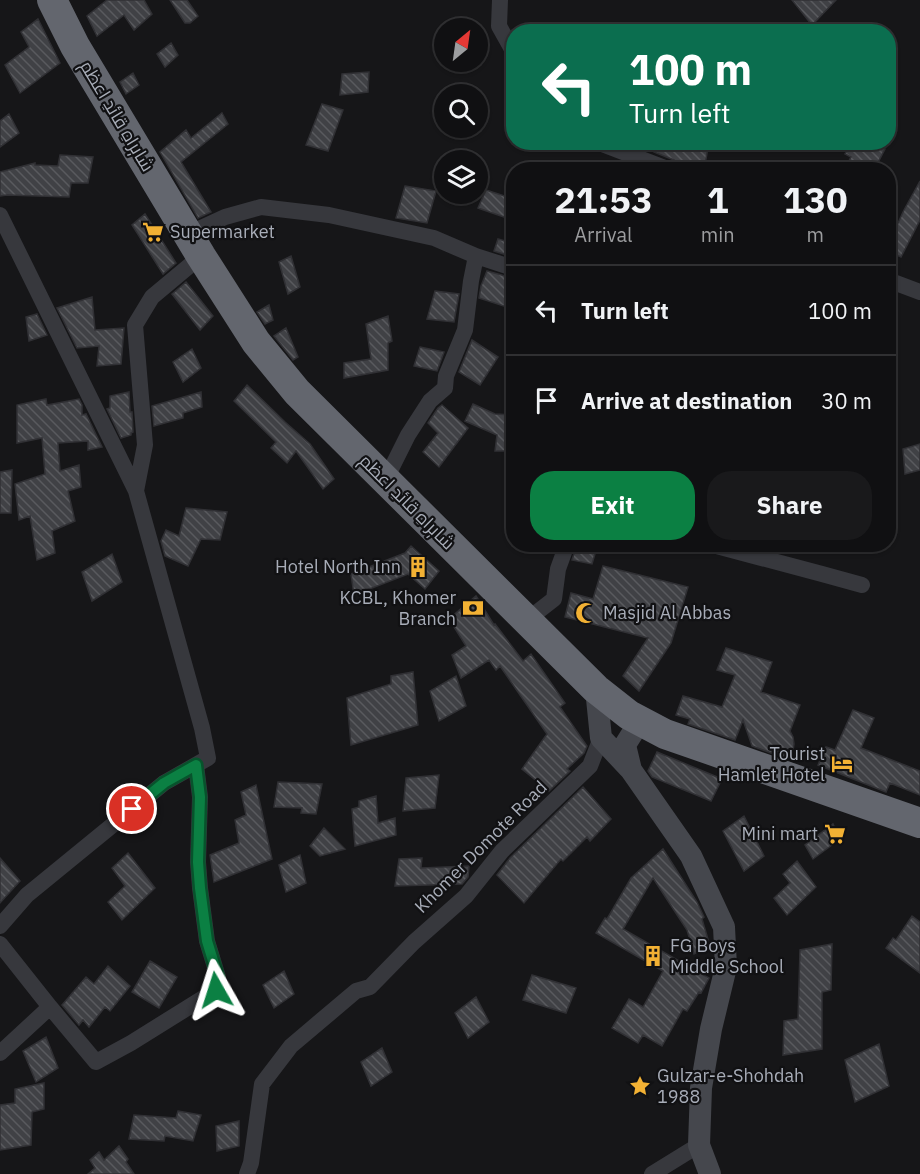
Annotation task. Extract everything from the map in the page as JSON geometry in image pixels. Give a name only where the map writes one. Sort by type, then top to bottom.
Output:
[{"type":"highway","name":"شاہراہِ قائدِ اعظم","points":[[52,0],[75,46],[194,245],[256,342],[290,384],[385,481],[596,688],[629,715],[665,734],[920,823]]},
{"type":"main road","points":[[596,688],[601,738],[631,770],[691,856],[724,927],[726,967],[711,1029],[701,1088],[699,1144],[710,1174]]},
{"type":"main road","points":[[631,770],[625,745],[640,721]]},
{"type":"street","points":[[500,0],[499,26],[506,38]]},
{"type":"street","points":[[618,150],[648,162]]},
{"type":"street","points":[[136,491],[145,446],[135,325],[152,297],[194,245],[225,217],[261,207],[329,215],[435,238],[476,256],[506,266]]},
{"type":"street","points":[[0,215],[136,491],[202,728],[208,758],[164,783],[27,896],[0,926]]},
{"type":"street","points":[[385,481],[408,435],[430,401],[445,388],[446,376],[465,330],[476,256]]},
{"type":"street","points":[[896,283],[920,292]]},
{"type":"street","points":[[527,620],[554,599],[558,569],[564,552]]},
{"type":"street","points":[[739,552],[862,585]]},
{"type":"street","name":"Khomer Domote Road","points":[[247,1174],[251,1163],[262,1084],[291,1046],[356,991],[370,987],[414,942],[466,896],[502,851],[590,766],[601,738]]},
{"type":"street","points":[[0,944],[96,1062],[216,990],[218,977],[207,941],[200,888],[198,862],[200,797],[196,765]]},
{"type":"street","points":[[0,1053],[50,1007]]},
{"type":"street","points":[[652,1174],[699,1144]]},
{"type":"building","points":[[107,0],[144,0],[152,14],[134,30],[124,15],[97,36],[87,16]]},
{"type":"building","points":[[170,0],[187,0],[198,16],[190,23],[185,23]]},
{"type":"building","points":[[792,0],[836,0],[813,24]]},
{"type":"building","points":[[38,19],[60,63],[20,93],[5,65],[29,47],[21,32]]},
{"type":"building","points":[[171,43],[178,55],[165,67],[157,54]]},
{"type":"building","points":[[369,72],[368,92],[340,95],[342,74]]},
{"type":"building","points":[[133,73],[139,85],[126,94],[120,82]]},
{"type":"building","points":[[322,104],[343,110],[328,151],[306,145]]},
{"type":"building","points":[[222,113],[228,124],[181,162],[211,212],[198,218],[160,152],[186,130],[191,138]]},
{"type":"building","points":[[9,114],[19,133],[0,147],[0,121]]},
{"type":"building","points":[[654,150],[708,150],[705,162],[676,162],[654,152]]},
{"type":"building","points":[[847,150],[884,150],[878,162],[848,162],[851,157],[845,154]]},
{"type":"building","points":[[60,155],[93,157],[88,183],[71,183],[69,197],[0,196],[0,172],[35,163],[35,165],[58,166]]},
{"type":"building","points":[[920,181],[920,220],[901,257],[896,255],[896,227]]},
{"type":"building","points":[[405,186],[434,191],[427,223],[396,218]]},
{"type":"building","points":[[488,191],[506,196],[504,217],[478,208],[480,204],[488,204]]},
{"type":"building","points":[[145,214],[176,263],[163,274],[132,225]]},
{"type":"building","points":[[498,239],[506,241],[506,255],[494,251]]},
{"type":"building","points":[[291,256],[300,287],[288,294],[279,262]]},
{"type":"building","points":[[487,271],[506,276],[506,307],[479,298]]},
{"type":"building","points":[[186,282],[213,316],[200,330],[172,294]]},
{"type":"building","points":[[435,291],[459,294],[454,322],[427,319]]},
{"type":"building","points":[[92,297],[95,330],[124,328],[121,364],[97,366],[99,346],[77,348],[57,308]]},
{"type":"building","points":[[269,305],[273,320],[265,324],[257,312]]},
{"type":"building","points":[[37,314],[47,335],[29,341],[26,317]]},
{"type":"building","points":[[388,316],[392,341],[388,343],[388,370],[344,378],[344,363],[371,359],[366,324]]},
{"type":"building","points":[[286,328],[298,357],[293,360],[274,336]]},
{"type":"building","points":[[472,340],[498,357],[480,385],[459,372]]},
{"type":"building","points":[[420,347],[444,352],[437,371],[414,366]]},
{"type":"building","points":[[192,349],[201,368],[183,382],[173,362]]},
{"type":"building","points":[[247,385],[310,444],[334,479],[323,489],[296,451],[287,463],[271,448],[276,442],[234,401]]},
{"type":"building","points":[[129,392],[133,432],[121,438],[107,409],[110,408],[110,396]]},
{"type":"building","points":[[201,392],[202,407],[183,413],[183,418],[154,426],[152,406]]},
{"type":"building","points":[[46,399],[47,405],[79,399],[82,405],[82,415],[86,414],[102,447],[88,450],[88,441],[58,443],[60,471],[79,465],[81,487],[68,491],[75,521],[52,531],[55,553],[37,560],[30,516],[19,520],[15,484],[45,474],[42,438],[17,443],[17,405]]},
{"type":"building","points":[[473,404],[495,414],[506,415],[506,451],[495,451],[497,435],[465,421]]},
{"type":"building","points":[[442,405],[468,428],[439,467],[423,452],[438,433],[428,423]]},
{"type":"building","points":[[920,444],[920,470],[905,474],[903,449]]},
{"type":"building","points":[[12,470],[11,513],[0,513],[0,472]]},
{"type":"building","points":[[186,508],[227,512],[220,540],[201,539],[188,566],[165,556],[161,541],[166,530],[179,536]]},
{"type":"building","points":[[411,546],[439,571],[425,589],[408,574],[354,595],[351,574],[405,553]]},
{"type":"building","points":[[574,552],[596,552],[592,564],[572,560]]},
{"type":"building","points":[[112,554],[122,582],[92,601],[82,572]]},
{"type":"building","points":[[603,566],[688,587],[671,643],[639,691],[623,676],[648,638],[565,617],[571,593],[593,599]]},
{"type":"building","points":[[476,596],[494,625],[523,661],[531,654],[565,703],[560,707],[587,746],[584,753],[567,769],[570,771],[549,791],[522,769],[547,734],[500,666],[496,670],[489,660],[461,678],[452,655],[466,646],[449,619]]},
{"type":"building","points":[[726,648],[772,662],[761,692],[800,705],[790,731],[794,744],[788,759],[752,746],[743,720],[735,740],[688,724],[690,719],[676,715],[683,696],[722,707],[735,675],[717,670]]},
{"type":"building","points":[[413,672],[418,725],[351,745],[347,698],[391,684],[391,676]]},
{"type":"building","points":[[456,676],[466,706],[439,721],[430,691]]},
{"type":"building","points":[[853,710],[874,718],[861,748],[920,771],[920,795],[890,783],[886,792],[818,765],[826,747],[835,750]]},
{"type":"building","points":[[657,752],[722,779],[711,801],[652,777],[648,771]]},
{"type":"building","points":[[439,775],[435,808],[403,811],[406,778]]},
{"type":"building","points":[[278,782],[322,784],[316,814],[301,813],[302,808],[274,807]]},
{"type":"building","points":[[256,785],[272,859],[214,882],[210,855],[239,843],[235,820],[246,815],[241,792]]},
{"type":"building","points":[[583,787],[611,819],[590,841],[587,837],[563,861],[561,859],[524,903],[497,875],[510,858]]},
{"type":"building","points":[[376,796],[378,823],[395,818],[396,835],[355,846],[352,809],[359,807],[359,801]]},
{"type":"building","points":[[744,816],[764,856],[744,871],[723,831]]},
{"type":"building","points":[[833,824],[840,839],[813,859],[805,845]]},
{"type":"building","points":[[324,828],[345,849],[320,856],[310,846]]},
{"type":"building","points":[[663,849],[697,902],[704,917],[702,919],[710,946],[694,954],[687,930],[653,878],[623,929],[709,978],[687,1011],[683,1009],[662,1046],[643,1035],[638,1043],[612,1028],[629,999],[643,1007],[663,971],[596,933],[631,878]]},
{"type":"building","points":[[128,853],[155,888],[122,920],[108,902],[125,886],[112,868]]},
{"type":"building","points":[[300,855],[306,883],[286,892],[279,865]]},
{"type":"building","points":[[0,858],[20,881],[0,903]]},
{"type":"building","points":[[422,858],[421,868],[469,866],[468,877],[462,884],[395,886],[399,859]]},
{"type":"building","points":[[797,861],[816,887],[787,915],[774,898],[790,883],[783,874]]},
{"type":"building","points":[[912,916],[920,922],[920,973],[886,948],[893,938],[896,940]]},
{"type":"building","points":[[832,944],[831,990],[822,992],[822,1049],[783,1055],[784,1021],[798,1019],[800,950]]},
{"type":"building","points":[[150,961],[177,977],[159,1008],[132,992]]},
{"type":"building","points":[[108,966],[130,986],[110,1011],[105,1007],[89,1027],[83,1020],[79,1025],[62,1005],[86,977],[94,984]]},
{"type":"building","points":[[284,971],[294,994],[274,1008],[263,985]]},
{"type":"building","points":[[532,975],[576,988],[566,1013],[523,1000]]},
{"type":"building","points":[[476,997],[489,1022],[468,1038],[455,1013]]},
{"type":"building","points":[[46,1037],[58,1068],[36,1082],[23,1051]]},
{"type":"building","points":[[879,1044],[889,1086],[855,1102],[845,1060]]},
{"type":"building","points":[[382,1048],[392,1072],[371,1086],[361,1062]]},
{"type":"building","points":[[44,1083],[44,1109],[32,1112],[31,1145],[0,1150],[0,1105],[15,1103],[15,1089]]},
{"type":"building","points":[[178,1111],[201,1115],[193,1141],[165,1136],[164,1141],[129,1139],[134,1115],[176,1118]]},
{"type":"building","points":[[239,1121],[239,1146],[217,1151],[216,1126]]},
{"type":"building","points":[[119,1146],[134,1174],[88,1174],[95,1168],[90,1160],[99,1152],[104,1160]]},
{"type":"place","name":"Supermarket","points":[[153,232]]},
{"type":"place","name":"Hotel North Inn","points":[[418,567]]},
{"type":"place","name":"KCBL, Khomer Branch","points":[[473,608]]},
{"type":"place","name":"Masjid Al Abbas","points":[[586,613]]},
{"type":"place","name":"Tourist Hamlet Hotel","points":[[842,764]]},
{"type":"place","name":"Mini mart","points":[[835,834]]},
{"type":"place","name":"FG Boys Middle School","points":[[653,956]]},
{"type":"place","name":"Gulzar-e-Shohdah 1988","points":[[640,1086]]},
{"type":"route","points":[[132,809],[164,783],[196,765],[200,797],[198,862],[200,888],[207,941],[218,977],[216,990]]}]
